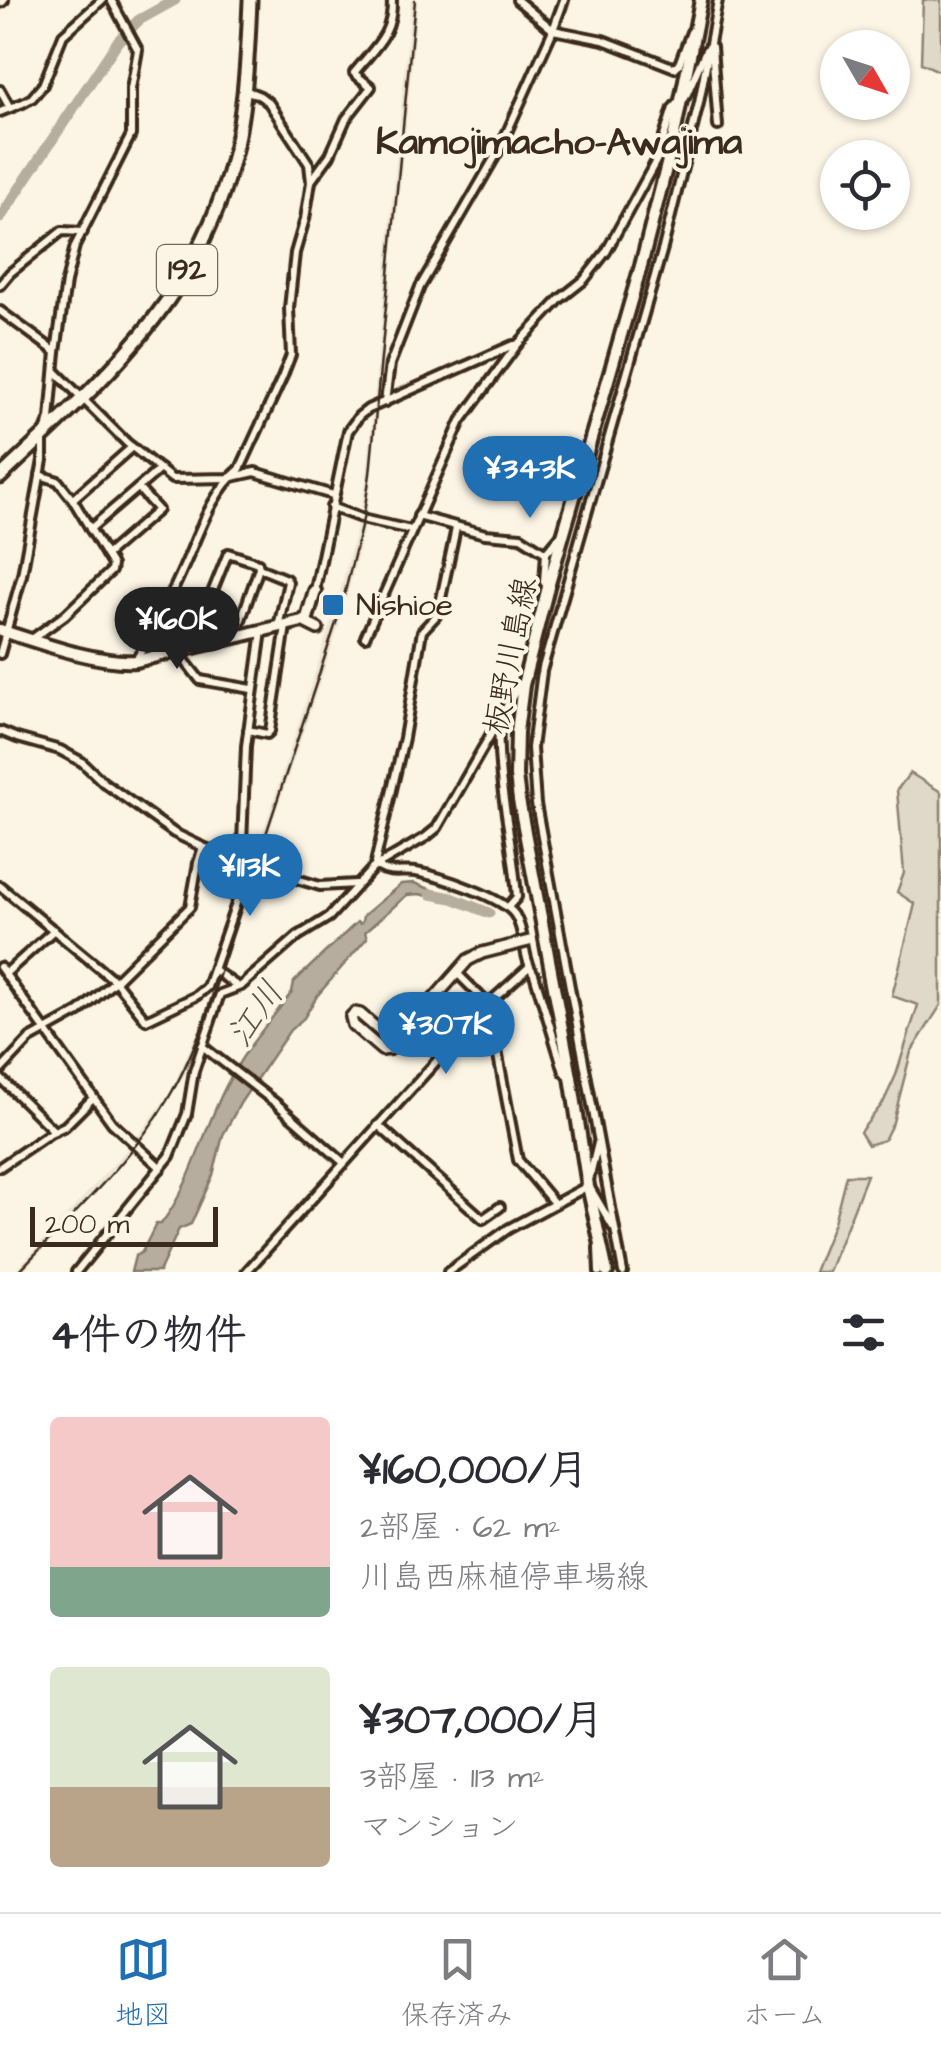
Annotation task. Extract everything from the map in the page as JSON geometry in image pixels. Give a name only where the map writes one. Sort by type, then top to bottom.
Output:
[{"type":"highway","name":"192","points":[[0,477],[137,342],[187,271],[235,150],[245,90],[250,0]]},
{"type":"main road","name":"板野川島線","points":[[606,1272],[516,776],[517,732],[523,686],[548,586],[672,146],[702,0]]},
{"type":"main road","points":[[3,631],[118,663],[136,661],[302,621],[307,618],[315,591]]},
{"type":"street","points":[[0,112],[32,98],[42,85],[63,36],[102,0]]},
{"type":"street","points":[[0,654],[3,631],[22,575],[50,419],[66,282],[76,246],[131,135],[131,89],[138,50],[111,0]]},
{"type":"street","points":[[310,182],[330,155],[346,120],[371,87],[354,73],[388,30],[393,20],[392,0]]},
{"type":"street","points":[[517,0],[553,30],[602,40],[675,68],[698,22]]},
{"type":"street","points":[[385,402],[390,364],[420,287],[499,150],[564,0]]},
{"type":"street","points":[[624,1272],[536,804],[534,718],[542,671],[663,248],[699,103],[718,0]]},
{"type":"street","points":[[365,637],[461,421],[516,345],[584,280],[606,252],[657,160],[673,108],[688,94],[711,46]]},
{"type":"street","points":[[711,46],[718,126]]},
{"type":"street","points":[[0,90],[10,108]]},
{"type":"street","points":[[136,661],[215,498],[240,468],[290,355],[295,253],[305,219],[309,164],[269,103],[245,90]]},
{"type":"street","points":[[0,285],[62,230],[83,232]]},
{"type":"street","points":[[0,311],[56,352]]},
{"type":"street","points":[[315,591],[348,431],[364,412],[516,345]]},
{"type":"street","points":[[55,371],[132,447],[172,479],[228,478],[256,472],[333,496]]},
{"type":"street","points":[[73,500],[132,447]]},
{"type":"street","points":[[90,528],[160,469]]},
{"type":"street","points":[[32,639],[65,615],[112,565],[58,481],[40,475]]},
{"type":"street","points":[[106,555],[158,510],[138,488]]},
{"type":"street","points":[[331,507],[412,530]]},
{"type":"street","points":[[418,516],[485,534],[521,537],[546,554]]},
{"type":"street","points":[[456,528],[439,608],[422,632],[404,738],[375,863],[385,872],[428,875],[493,896],[508,906],[518,922],[564,1072],[571,1077]]},
{"type":"street","points":[[548,586],[544,582],[546,554],[565,530]]},
{"type":"street","points":[[235,637],[259,568],[258,563],[228,553],[183,650],[200,680],[252,689]]},
{"type":"street","points":[[248,730],[267,734],[270,731],[288,582],[259,568]]},
{"type":"street","points":[[302,621],[318,629]]},
{"type":"street","points":[[0,886],[115,981],[146,1020],[196,996],[206,987],[240,892],[248,730],[262,631]]},
{"type":"street","points":[[220,994],[252,978],[298,936],[329,917],[377,867],[436,828],[519,685],[523,686]]},
{"type":"street","points":[[500,722],[500,781],[517,890],[517,898],[508,906]]},
{"type":"street","points":[[0,730],[60,750],[82,762],[103,782],[174,833],[241,861]]},
{"type":"street","points":[[54,1131],[0,1075],[30,1039],[78,1012],[190,907],[204,847]]},
{"type":"street","points":[[260,868],[320,886],[357,884]]},
{"type":"street","points":[[54,930],[3,970],[93,1098],[125,1136],[161,1168]]},
{"type":"street","points":[[397,1039],[388,1038],[360,1014],[351,1017],[353,1024],[382,1050],[390,1049],[468,960],[482,952],[543,938]]},
{"type":"street","points":[[246,1272],[488,1004],[529,966]]},
{"type":"street","points":[[214,970],[238,987]]},
{"type":"street","points":[[456,972],[488,1004],[518,1160],[554,1203]]},
{"type":"street","points":[[76,1272],[161,1168],[180,1136],[194,1071],[226,976]]},
{"type":"street","points":[[202,1046],[344,1163]]},
{"type":"street","points":[[0,1167],[65,1126],[93,1098]]},
{"type":"street","points":[[378,1125],[483,1219],[500,1207]]},
{"type":"street","points":[[599,1141],[588,1186],[616,1230]]},
{"type":"street","points":[[448,1272],[492,1238],[588,1186]]},
{"type":"street","points":[[598,1272],[600,1240]]},
{"type":"shaded area","points":[[411,0],[418,0],[372,474],[366,520],[342,617],[191,1064],[137,1147],[22,1272],[14,1272],[133,1143],[171,1091],[200,1026],[319,660],[333,614],[327,612],[331,598],[338,599],[367,474]]},
{"type":"shaded area","points":[[923,0],[941,0],[941,72],[921,63]]},
{"type":"shaded area","points":[[910,773],[941,792],[941,1005],[911,1052],[893,1122],[884,1140],[868,1145],[860,1132],[883,1103],[896,1075],[918,1005],[892,996],[915,904],[897,892],[904,873],[897,790]]},
{"type":"shaded area","points":[[414,883],[443,894],[441,899],[407,895],[365,932],[367,938],[317,996],[304,1018],[290,1030],[241,1102],[223,1135],[213,1175],[191,1224],[179,1229],[159,1272],[131,1272],[135,1256],[142,1252],[156,1224],[161,1224],[173,1207],[232,1075],[292,992],[294,982],[401,884]]},
{"type":"shaded area","points":[[846,1175],[867,1175],[829,1272],[814,1272],[834,1222]]},
{"type":"waterway","points":[[0,218],[118,41],[139,20],[175,0]]},
{"type":"waterway","name":"江川","points":[[431,894],[489,913]]},
{"type":"railway","points":[[18,1272],[122,1162],[158,1115],[181,1075],[202,1027],[341,608],[370,474],[415,0]]},
{"type":"place","name":"Nishioe","points":[[333,605]]},
{"type":"district","name":"Kamojimacho-Awajima","points":[[559,143]]}]
